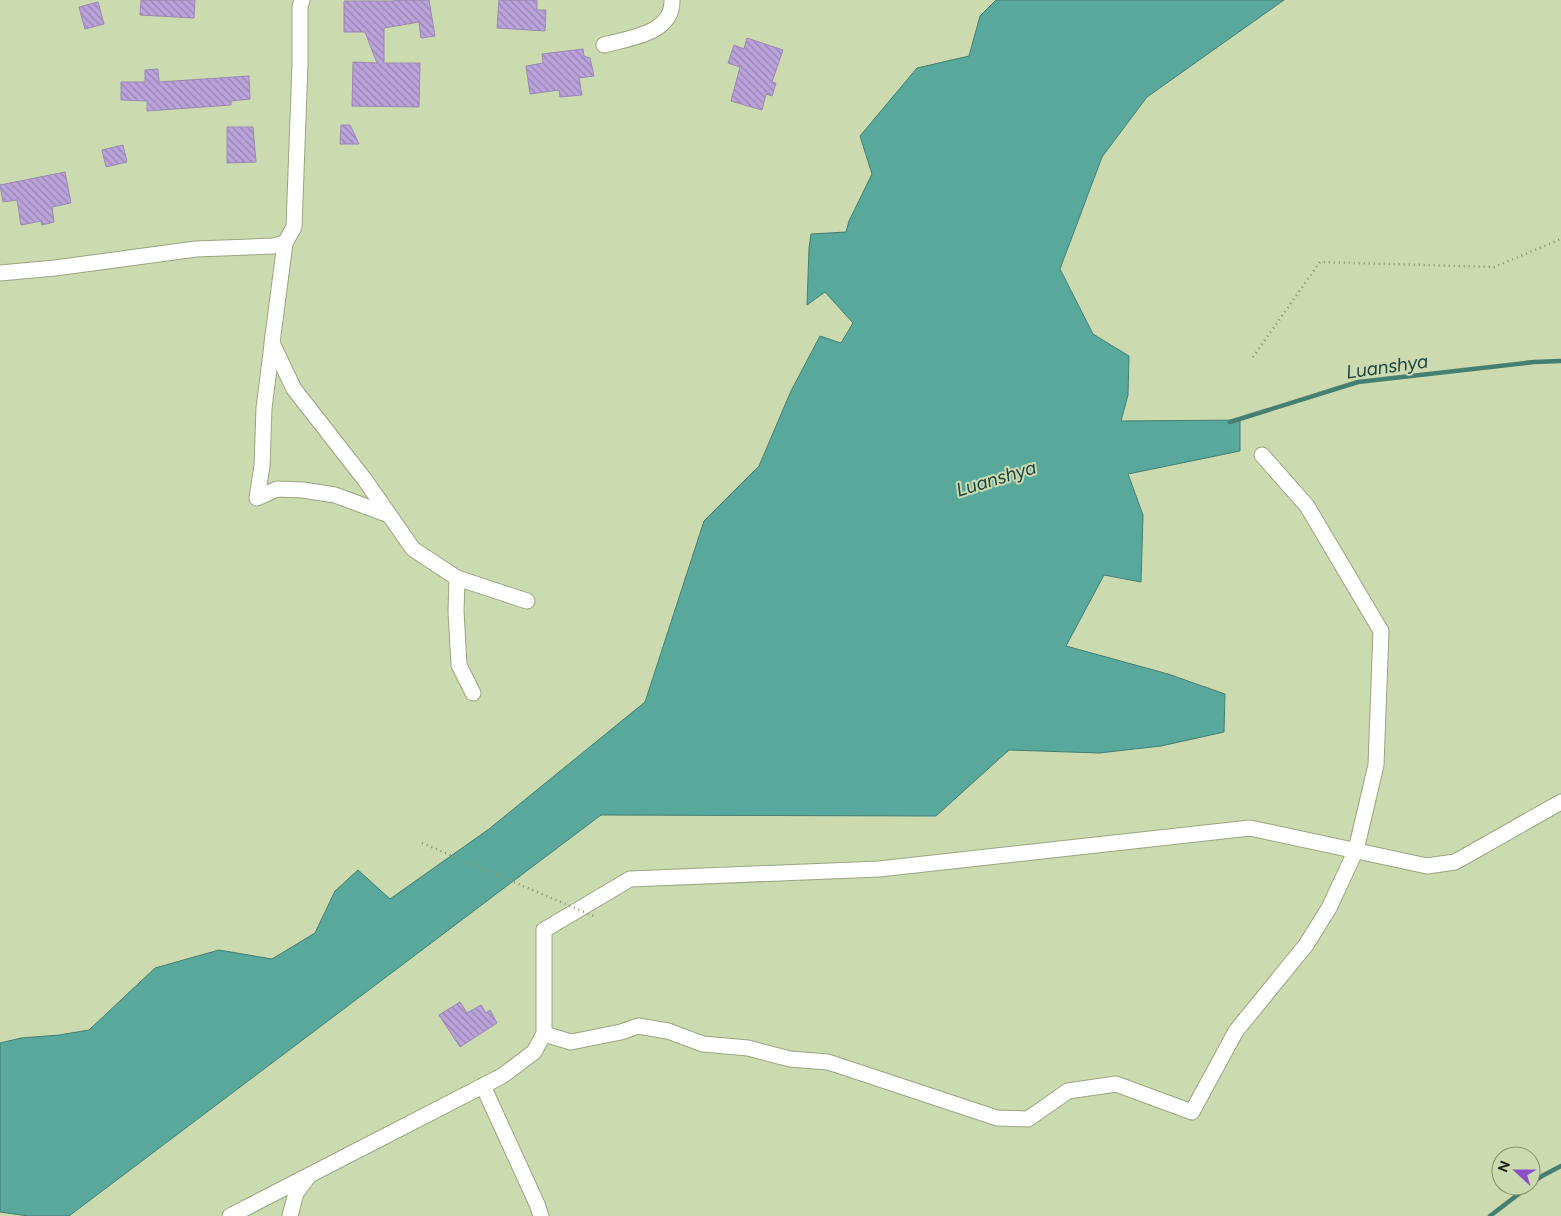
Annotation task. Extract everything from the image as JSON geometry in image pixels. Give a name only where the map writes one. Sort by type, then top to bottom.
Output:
[{"type":"street","points":[[302,0],[300,7],[300,64],[294,228],[285,243],[264,408],[262,466],[257,498],[277,489],[303,490],[334,495],[389,515]]},
{"type":"street","points":[[604,45],[647,33],[660,27],[668,19],[672,0]]},
{"type":"street","points":[[0,273],[55,268],[196,249],[274,246],[285,243]]},
{"type":"street","points":[[272,343],[294,389],[365,480],[413,549],[457,578],[527,601]]},
{"type":"street","points":[[544,1034],[571,1042],[621,1032],[638,1026],[668,1031],[703,1044],[748,1048],[790,1059],[828,1062],[997,1118],[1028,1119],[1068,1091],[1116,1084],[1192,1112],[1236,1031],[1306,946],[1329,908],[1356,850],[1376,764],[1381,631],[1307,506],[1262,455]]},
{"type":"street","points":[[457,578],[456,610],[459,665],[473,693]]},
{"type":"street","points":[[230,1216],[502,1076],[534,1052],[544,1034],[544,930],[630,879],[879,870],[1250,828],[1427,866],[1454,862],[1561,802]]},
{"type":"street","points":[[483,1086],[541,1216]]},
{"type":"street","points":[[290,1216],[296,1193],[311,1174]]},
{"type":"path","points":[[1253,357],[1320,262],[1494,267],[1561,239]]},
{"type":"path","points":[[422,843],[596,917]]},
{"type":"water","points":[[996,0],[1284,0],[1147,97],[1102,157],[1060,269],[1093,334],[1129,356],[1128,395],[1121,421],[1240,420],[1240,451],[1128,474],[1143,515],[1141,582],[1104,575],[1066,646],[1168,674],[1225,694],[1224,732],[1161,746],[1099,753],[1009,750],[936,816],[601,815],[69,1216],[28,1216],[0,1212],[0,1043],[21,1038],[89,1030],[155,968],[219,950],[272,959],[315,933],[335,891],[358,870],[390,899],[489,829],[645,702],[704,521],[759,466],[791,391],[820,336],[841,343],[853,323],[825,292],[807,305],[809,248],[811,234],[846,232],[849,221],[872,174],[860,136],[917,68],[969,56],[980,16]]},
{"type":"building","points":[[141,0],[195,0],[194,18],[140,15]]},
{"type":"building","points":[[429,0],[435,36],[421,38],[419,22],[384,28],[384,63],[420,63],[419,107],[352,106],[353,62],[377,63],[365,32],[344,32],[344,1]]},
{"type":"building","points":[[499,0],[537,0],[537,10],[546,10],[545,31],[497,28]]},
{"type":"building","points":[[98,2],[104,24],[85,29],[79,7]]},
{"type":"building","points":[[747,38],[783,50],[772,82],[776,83],[772,96],[766,94],[762,110],[731,101],[740,67],[728,63],[734,45],[744,49]]},
{"type":"building","points":[[583,49],[584,56],[590,58],[594,76],[579,78],[582,95],[560,97],[559,90],[530,94],[526,66],[543,63],[542,54]]},
{"type":"building","points":[[158,69],[159,82],[249,76],[250,99],[231,101],[231,105],[147,111],[147,101],[121,100],[121,82],[145,82],[145,70]]},
{"type":"building","points":[[341,125],[350,125],[359,144],[340,144]]},
{"type":"building","points":[[227,127],[253,127],[256,162],[227,163]]},
{"type":"building","points":[[123,145],[127,162],[106,167],[102,150]]},
{"type":"building","points":[[65,172],[71,203],[52,207],[54,222],[42,225],[41,221],[21,225],[17,200],[3,202],[0,185]]},
{"type":"building","points":[[460,1002],[467,1013],[481,1005],[486,1013],[490,1010],[497,1023],[460,1047],[439,1015]]},
{"type":"waterway","name":"Luanshya","points":[[1230,422],[1358,382],[1534,362],[1561,361]]},
{"type":"waterway","name":"Luanshya","points":[[1541,1177],[1561,1166]]},
{"type":"waterway","name":"Luanshya","points":[[1490,1216],[1516,1196]]}]
